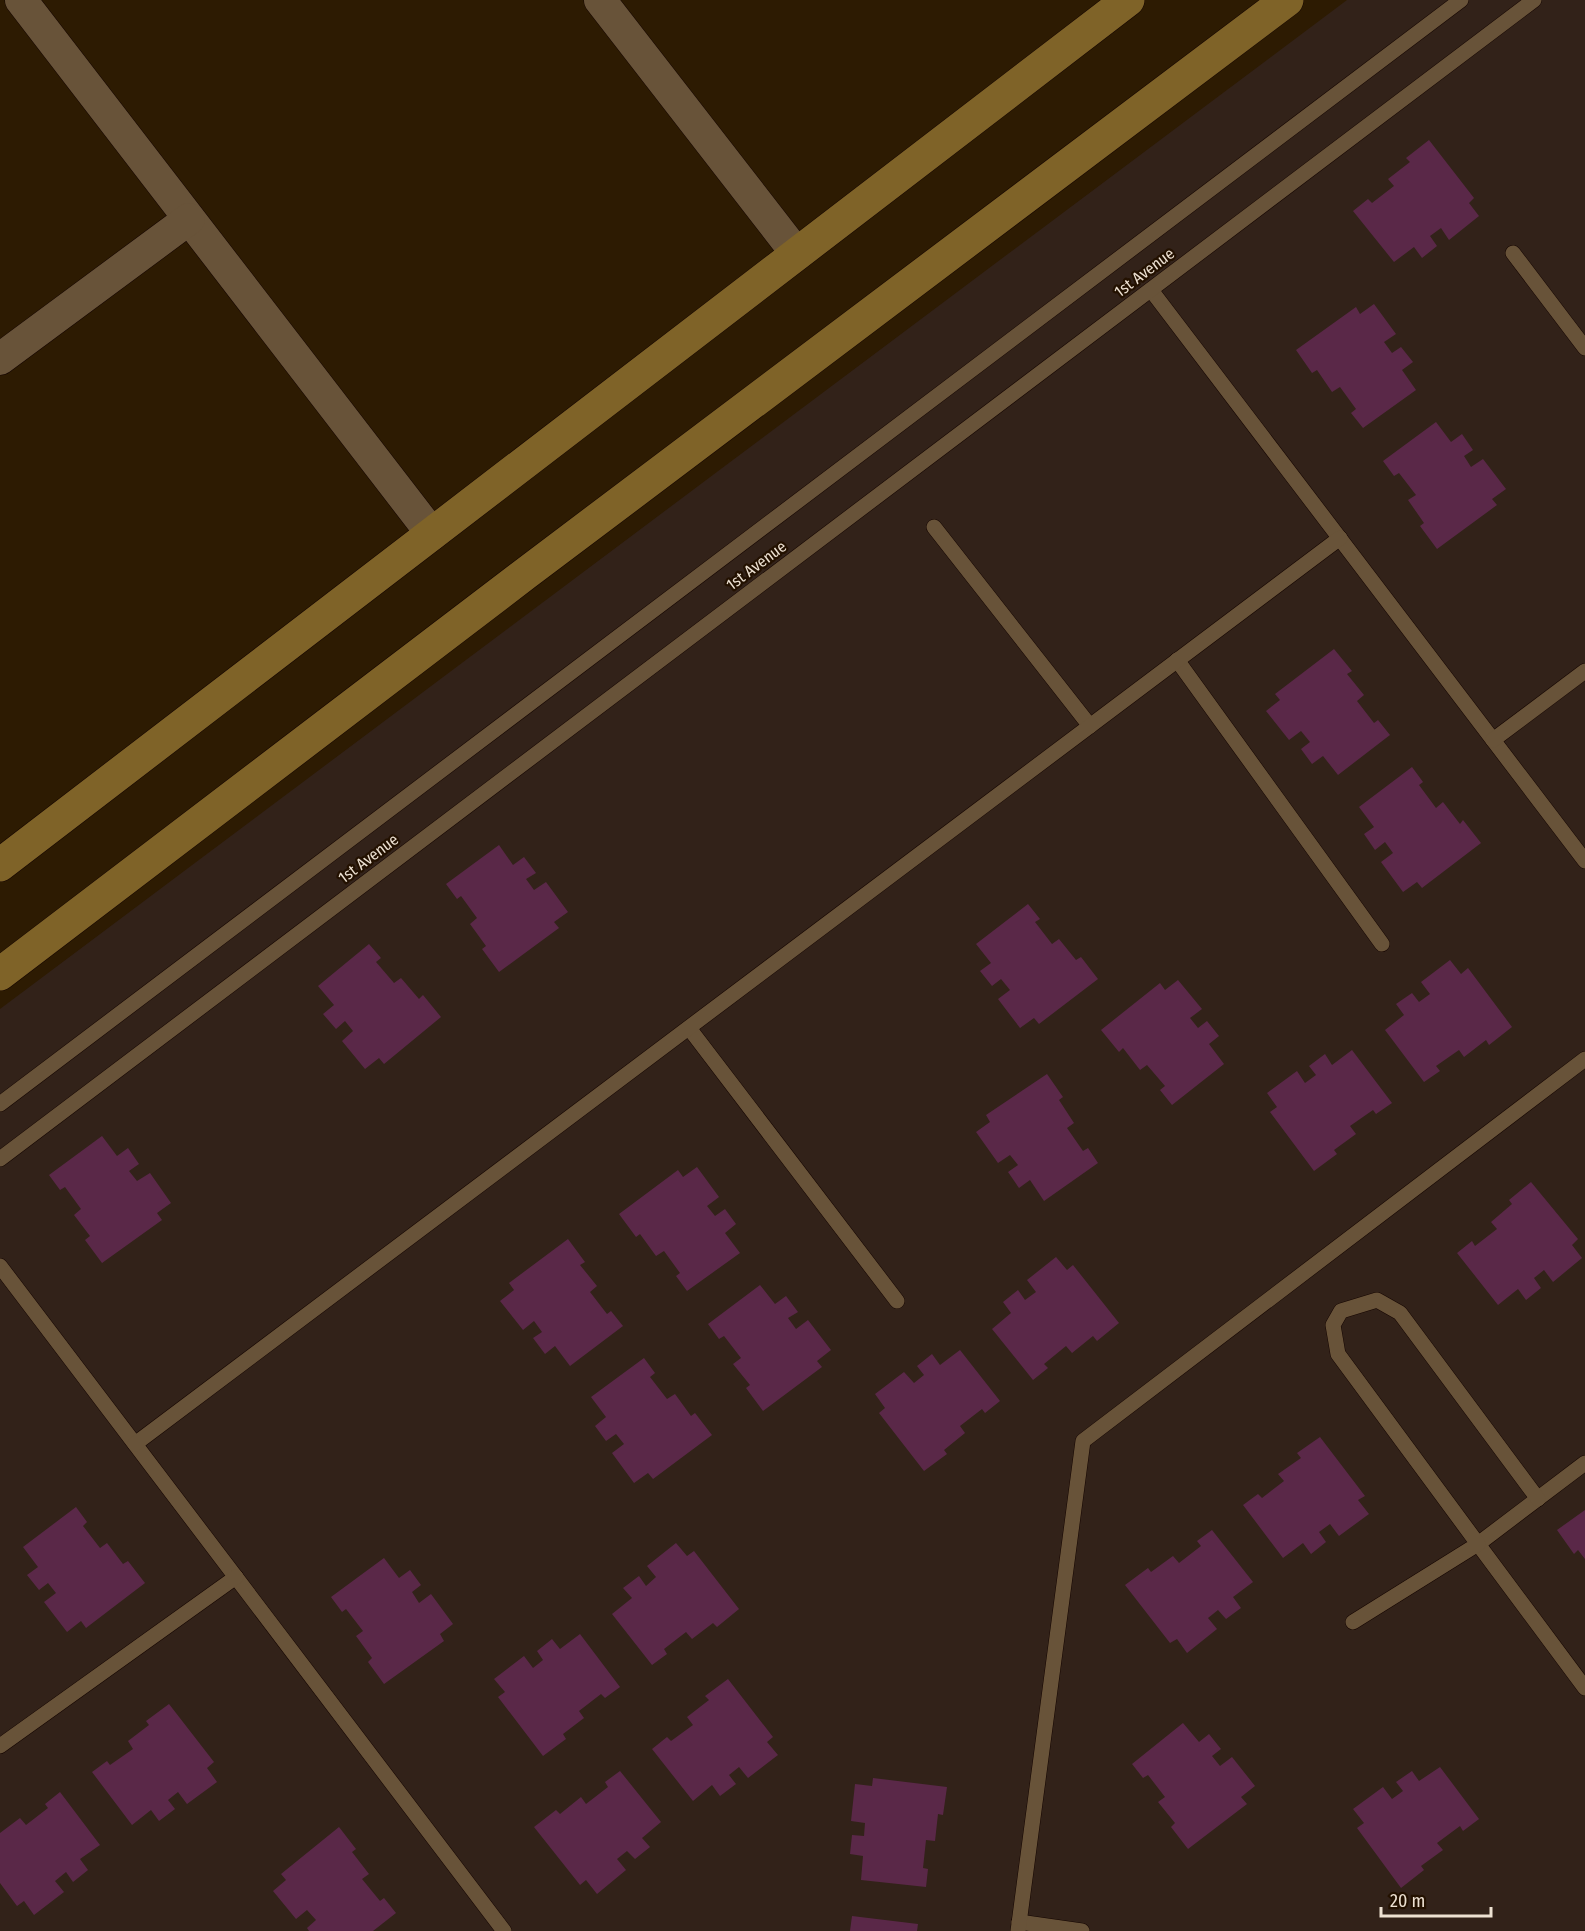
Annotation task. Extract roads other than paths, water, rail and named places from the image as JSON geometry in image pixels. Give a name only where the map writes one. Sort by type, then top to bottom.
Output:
[{"type":"main road","points":[[0,865],[1128,0]]},
{"type":"main road","points":[[0,974],[534,566],[1287,0]]},
{"type":"street","points":[[21,0],[432,534]]},
{"type":"street","points":[[600,0],[797,254]]},
{"type":"street","points":[[0,359],[189,219]]},
{"type":"lane","name":"1st Avenue","points":[[0,1104],[1461,0]]},
{"type":"lane","name":"1st Avenue","points":[[0,1159],[1534,0]]},
{"type":"lane","points":[[1513,253],[1585,348]]},
{"type":"lane","points":[[1151,290],[1585,861]]},
{"type":"lane","points":[[934,526],[1090,726]]},
{"type":"lane","points":[[135,1444],[1340,538]]},
{"type":"lane","points":[[1177,660],[1382,944]]},
{"type":"lane","points":[[1493,740],[1585,671]]},
{"type":"lane","points":[[689,1028],[897,1301]]},
{"type":"lane","points":[[1082,1931],[1018,1927],[1083,1441],[1585,1059]]},
{"type":"lane","points":[[0,1266],[504,1931]]},
{"type":"lane","points":[[1538,1499],[1400,1313],[1377,1300],[1341,1311],[1334,1325],[1338,1354],[1585,1688]]},
{"type":"lane","points":[[1353,1622],[1478,1544],[1585,1463]]},
{"type":"lane","points":[[0,1746],[236,1577]]}]
